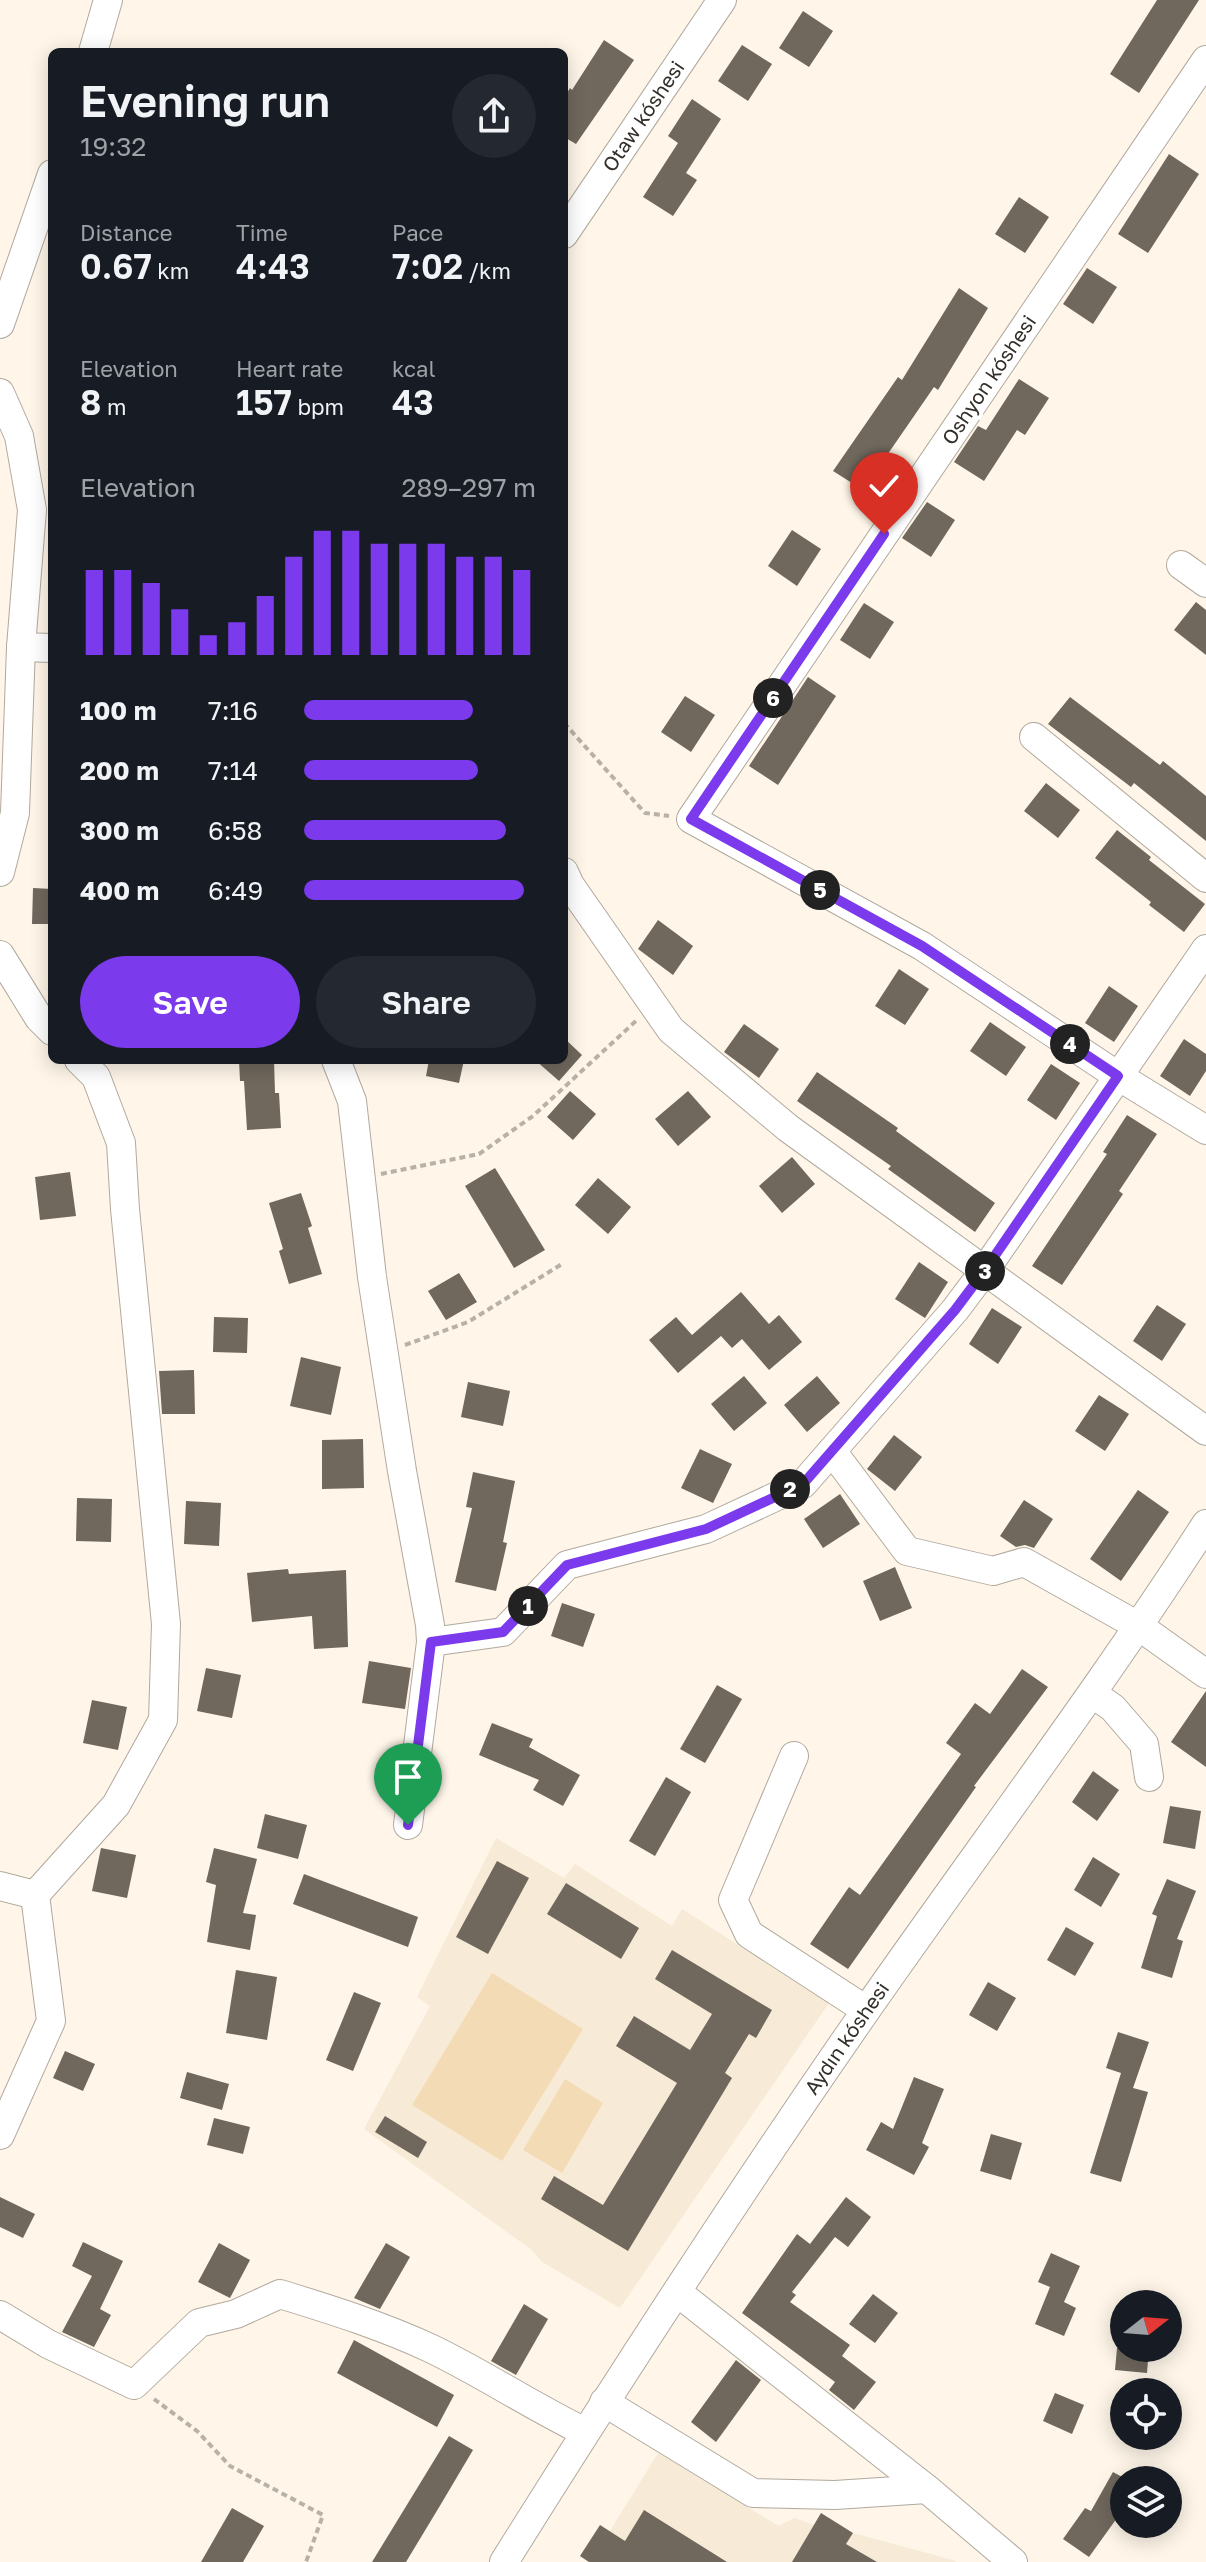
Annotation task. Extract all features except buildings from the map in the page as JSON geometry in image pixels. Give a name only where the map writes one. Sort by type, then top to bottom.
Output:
[{"type":"street","points":[[94,48],[108,0]]},
{"type":"street","name":"Otaw kóshesi","points":[[568,228],[722,0]]},
{"type":"street","name":"Oshyon kóshesi","points":[[691,819],[1206,60]]},
{"type":"street","points":[[0,324],[48,186]]},
{"type":"street","points":[[0,393],[19,436],[32,510],[21,647],[15,813],[0,872]]},
{"type":"street","points":[[1181,565],[1206,583]]},
{"type":"street","points":[[21,647],[48,648]]},
{"type":"street","points":[[1034,737],[1206,878]]},
{"type":"street","points":[[691,819],[922,946],[1118,1076],[1206,1130]]},
{"type":"street","points":[[568,881],[671,1030],[788,1128],[1206,1431]]},
{"type":"street","points":[[431,1642],[503,1632],[567,1565],[706,1529],[803,1484],[955,1310],[1206,949]]},
{"type":"street","points":[[0,955],[39,1018],[48,1027]]},
{"type":"street","points":[[0,2135],[51,2021],[35,1895],[116,1805],[163,1720],[166,1624],[121,1143],[96,1077],[83,1064]]},
{"type":"street","points":[[338,1064],[352,1101],[384,1353],[431,1642],[408,1825]]},
{"type":"street","points":[[832,1451],[907,1551],[993,1571],[1024,1562],[1140,1627],[1206,1674]]},
{"type":"street","name":"Aydın kóshesi","points":[[504,2562],[604,2402],[866,2010],[1140,1627],[1206,1524]]},
{"type":"street","points":[[1093,1694],[1113,1708],[1144,1744],[1149,1777]]},
{"type":"street","points":[[794,1756],[733,1900],[749,1934],[866,2010]]},
{"type":"street","points":[[0,1886],[35,1895]]},
{"type":"street","points":[[677,2292],[927,2489],[1013,2562]]},
{"type":"street","points":[[0,2315],[48,2344],[134,2385],[199,2323],[236,2314],[280,2294],[357,2318],[433,2350],[544,2413],[585,2432]]},
{"type":"street","points":[[604,2402],[753,2493],[835,2495],[927,2489]]},
{"type":"path","points":[[568,727],[645,813],[691,819]]},
{"type":"path","points":[[361,1178],[479,1154],[533,1116],[654,1005]]},
{"type":"path","points":[[384,1353],[468,1322],[562,1264]]},
{"type":"path","points":[[134,2385],[197,2431],[230,2466],[323,2515],[306,2562]]},
{"type":"shaded area","points":[[496,1838],[564,1878],[575,1864],[672,1926],[682,1909],[829,2003],[620,2308],[542,2262],[532,2250],[364,2129],[430,2006],[417,1997]]},
{"type":"shaded area","points":[[492,1973],[583,2029],[502,2161],[412,2105]]},
{"type":"shaded area","points":[[565,2079],[603,2103],[562,2173],[523,2150]]},
{"type":"shaded area","points":[[658,2453],[779,2526],[794,2518],[814,2525],[795,2558],[801,2562],[589,2562],[580,2556],[600,2525],[610,2531]]},
{"type":"shaded area","points":[[853,2533],[958,2562],[877,2562],[846,2544]]},
{"type":"route","points":[[408,1825],[431,1642],[503,1632],[567,1565],[706,1529],[803,1484],[955,1310],[1118,1076],[922,946],[691,819],[884,534]]}]
